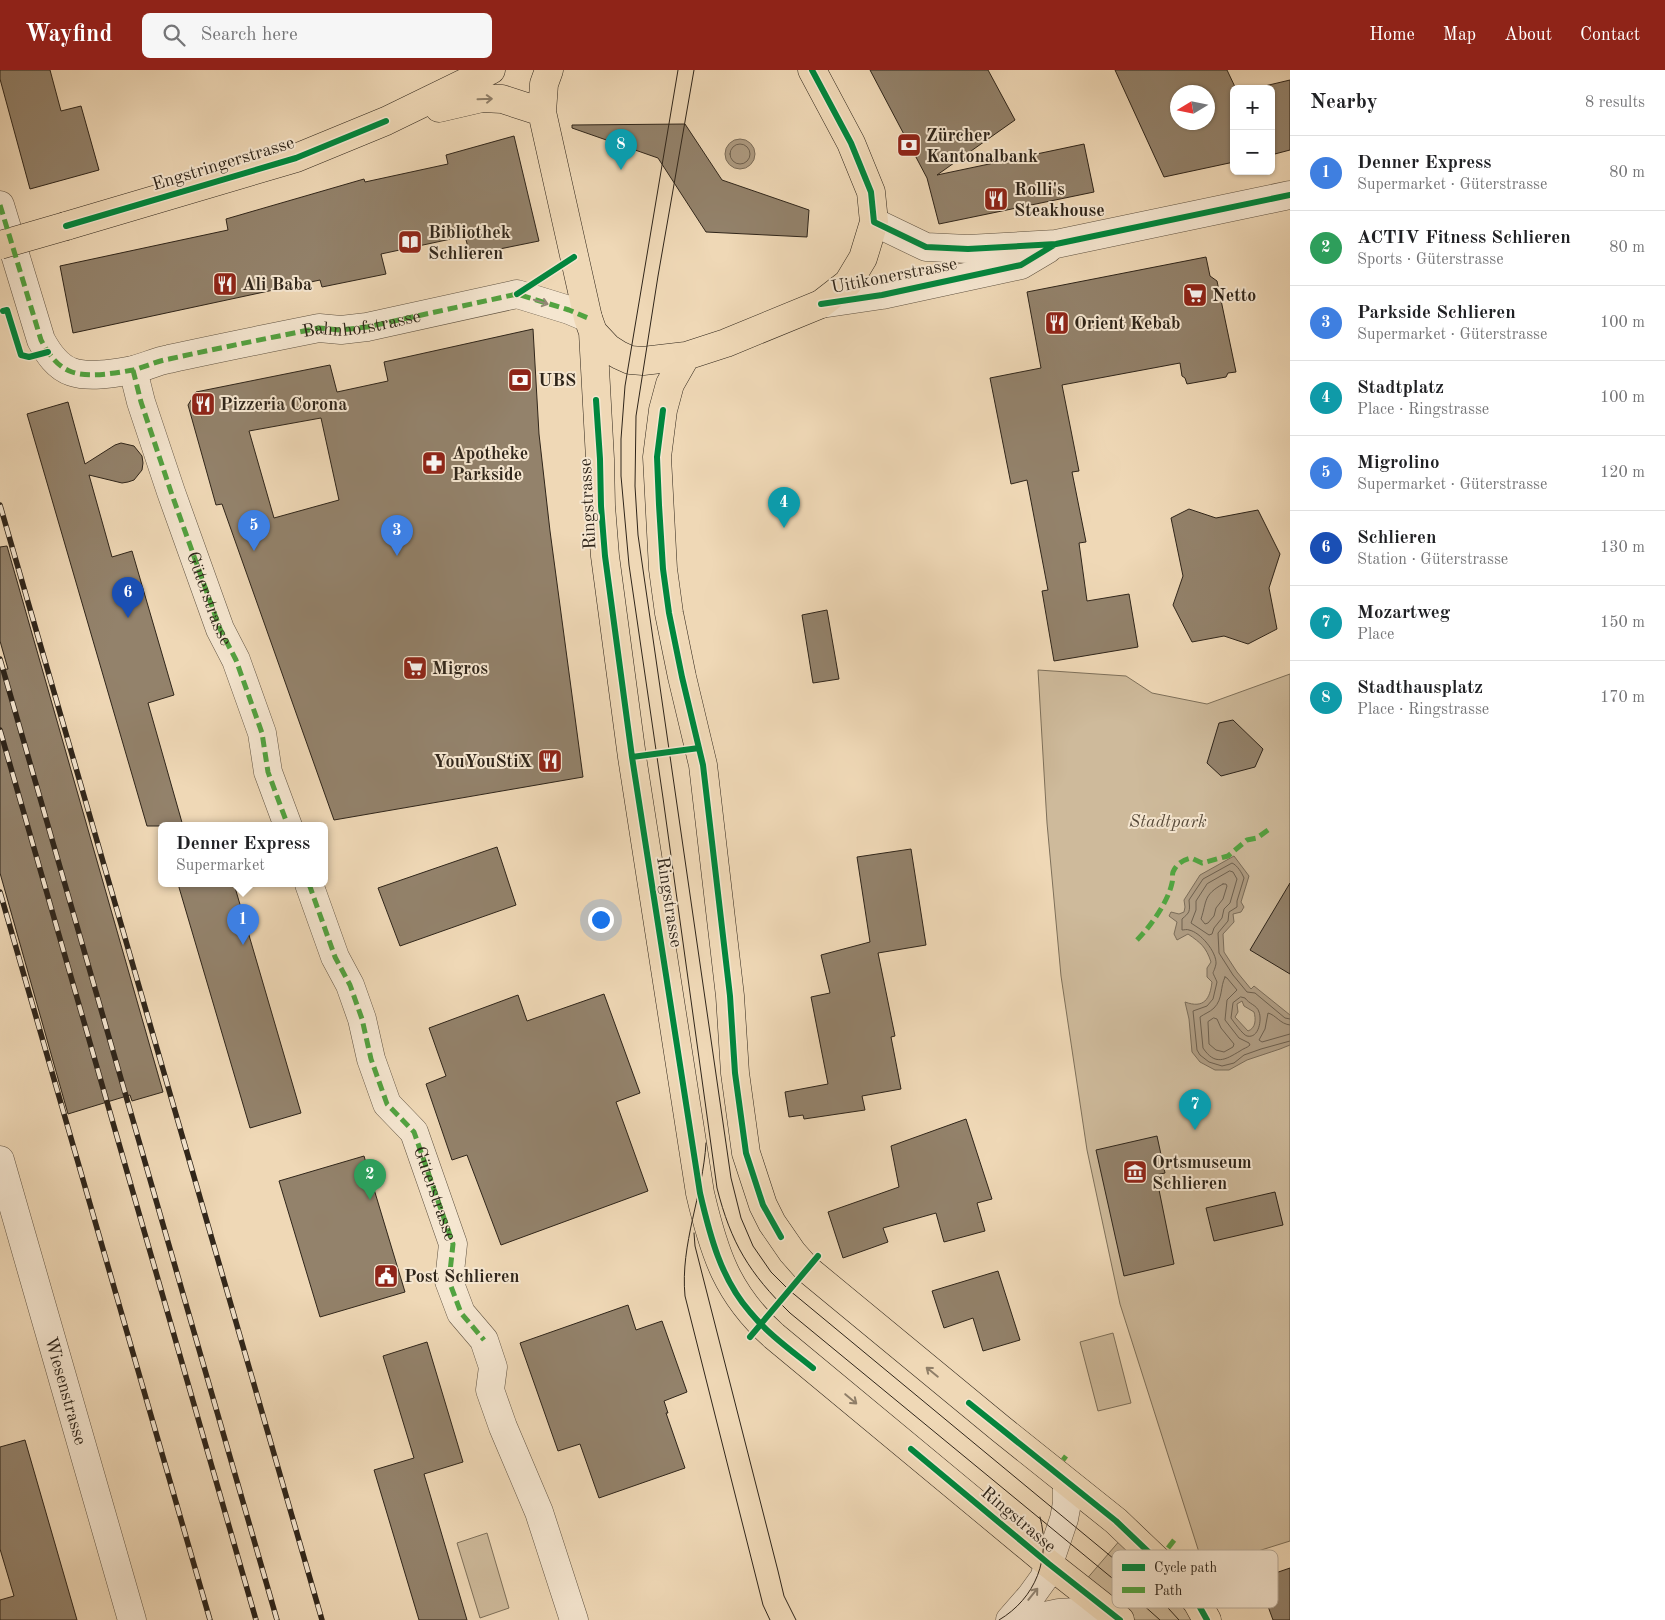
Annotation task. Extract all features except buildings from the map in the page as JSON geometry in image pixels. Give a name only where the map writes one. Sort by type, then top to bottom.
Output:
[{"type":"main road","name":"Engstringerstrasse","points":[[0,245],[296,158],[386,121],[491,70]]},
{"type":"main road","name":"Ringstrasse","points":[[549,70],[544,84],[542,112],[590,325],[600,459],[604,548],[626,712],[700,1193],[719,1258],[728,1280],[737,1295],[761,1324],[1049,1564],[1114,1615]]},
{"type":"main road","points":[[590,325],[608,348],[630,360],[644,361],[686,356],[726,343],[821,304],[848,282],[863,258],[874,222],[871,192],[851,143],[812,70]]},
{"type":"main road","name":"Engstringerstrasse","points":[[386,121],[482,98],[502,99],[542,112]]},
{"type":"main road","points":[[686,356],[670,384],[663,410],[658,457],[663,569],[668,613],[704,765],[730,996],[734,1073],[746,1153],[763,1205],[792,1252],[804,1266],[1067,1483],[1116,1521],[1146,1550]]},
{"type":"main road","points":[[1200,1608],[1207,1620]]},
{"type":"street","name":"Uitikonerstrasse","points":[[874,222],[926,247],[968,250],[1056,244],[1290,195]]},
{"type":"street","name":"Bahnhofstrasse","points":[[0,205],[36,326],[48,352],[56,362],[73,372],[91,374],[133,370],[166,360],[319,328],[341,330],[367,327],[517,294],[590,325]]},
{"type":"street","name":"Uitikonerstrasse","points":[[821,304],[882,295],[1021,265],[1056,244]]},
{"type":"street","name":"Güterstrasse","points":[[133,370],[141,402],[171,492],[220,629],[236,660],[262,733],[268,772],[287,822]]},
{"type":"street","name":"Güterstrasse","points":[[310,887],[335,957],[350,985],[362,1020],[371,1059],[387,1104],[414,1132],[453,1244],[449,1280],[461,1313],[484,1340],[493,1367],[490,1390],[503,1427],[539,1512],[574,1620]]},
{"type":"street","name":"Wiesenstrasse","points":[[0,1160],[132,1620]]},
{"type":"street","name":"Ringstrasse","points":[[1049,1564],[1064,1519],[1067,1503],[1067,1483]]},
{"type":"street","points":[[1010,1620],[1038,1587],[1049,1564]]},
{"type":"street","points":[[1026,1620],[1059,1613],[1114,1615]]},
{"type":"green space","name":"Stadtpark","points":[[1038,670],[1126,676],[1152,693],[1207,704],[1290,674],[1290,1541],[1261,1550],[1198,1550],[1120,1304],[1087,1150],[1061,976],[1047,823]]},
{"type":"green space","points":[[1113,1333],[1131,1403],[1098,1411],[1080,1342]]},
{"type":"green space","points":[[487,1533],[509,1608],[480,1618],[457,1543]]},
{"type":"green space","points":[[1121,1539],[1134,1550],[1112,1550],[1112,1602],[1085,1581]]},
{"type":"green space","points":[[1119,1608],[1186,1608],[1196,1620],[1134,1620]]},
{"type":"water","points":[[740,139],[751,143],[755,154],[751,165],[740,169],[729,165],[725,154],[729,143]]},
{"type":"water","points":[[1234,856],[1249,876],[1241,902],[1244,907],[1241,912],[1233,914],[1234,922],[1223,934],[1224,952],[1251,989],[1254,986],[1290,1015],[1290,1045],[1247,1060],[1229,1070],[1215,1070],[1200,1062],[1192,1052],[1189,1019],[1185,1002],[1197,1004],[1208,998],[1212,982],[1207,977],[1207,968],[1211,962],[1202,946],[1188,934],[1177,940],[1174,934],[1177,922],[1169,916],[1171,912],[1179,914],[1184,912],[1184,900],[1200,875]],"holes":[[[1242,1001],[1244,1006],[1254,1012],[1255,1015],[1254,1026],[1248,1031],[1235,1017],[1238,1012],[1237,1004]]]},
{"type":"tram line","points":[[678,70],[625,386],[621,439],[621,476],[629,565],[717,1188],[722,1208],[743,1256],[763,1284],[790,1313],[1112,1578]]},
{"type":"tram line","points":[[694,70],[636,416],[635,486],[638,535],[731,1178],[741,1218],[753,1246],[771,1272],[789,1290],[1112,1557]]},
{"type":"tram line","points":[[706,1143],[701,1182],[686,1257],[685,1296],[763,1605],[770,1620]]},
{"type":"tram line","points":[[694,1233],[695,1246],[784,1596],[796,1620]]},
{"type":"tram line","points":[[999,1620],[1023,1600],[1037,1576],[1042,1562],[1043,1547],[1040,1517]]},
{"type":"tram line","points":[[1147,1608],[1160,1620]]},
{"type":"tram line","points":[[1168,1608],[1179,1620]]},
{"type":"railway","points":[[0,505],[322,1620]]},
{"type":"railway","points":[[0,659],[277,1620]]},
{"type":"railway","points":[[0,730],[256,1620]]},
{"type":"railway","points":[[0,892],[210,1620]]},
{"type":"marked path","points":[[0,205],[41,340],[57,363],[67,370],[79,374],[102,374],[133,370],[164,360],[319,328],[341,330],[367,327],[517,294],[588,318]]},
{"type":"marked path","points":[[133,370],[141,402],[171,492],[220,629],[236,660],[262,733],[268,772],[287,822]]},
{"type":"marked path","points":[[1137,940],[1163,906],[1170,890],[1173,872],[1178,864],[1191,858],[1202,863],[1228,856],[1247,840],[1257,838],[1268,830]]},
{"type":"marked path","points":[[310,887],[335,957],[350,985],[362,1019],[371,1059],[387,1104],[414,1132],[453,1244],[449,1281],[461,1313],[484,1340]]},
{"type":"marked path","points":[[1063,1460],[1066,1456]]},
{"type":"marked path","points":[[1168,1548],[1175,1539]]},
{"type":"cycle path","points":[[812,70],[851,143],[871,192],[874,222],[926,247],[968,249],[1056,244],[1290,195]]},
{"type":"cycle path","points":[[66,226],[296,158],[386,121]]},
{"type":"cycle path","points":[[821,304],[882,295],[1021,265],[1054,245]]},
{"type":"cycle path","points":[[517,294],[574,257]]},
{"type":"cycle path","points":[[3,311],[7,310],[21,355],[29,357],[48,352]]},
{"type":"cycle path","points":[[596,400],[605,556],[632,757],[700,1193],[713,1241],[731,1286],[764,1328],[813,1368]]},
{"type":"cycle path","points":[[663,410],[657,457],[663,569],[669,613],[682,677],[703,765],[730,996],[735,1073],[746,1153],[763,1205],[781,1237]]},
{"type":"cycle path","points":[[632,757],[699,748]]},
{"type":"cycle path","points":[[750,1337],[818,1256]]},
{"type":"cycle path","points":[[969,1403],[1116,1521],[1146,1550]]},
{"type":"cycle path","points":[[911,1449],[1049,1564],[1120,1620]]},
{"type":"cycle path","points":[[1200,1608],[1207,1620]]},
{"type":"place","name":"Zürcher Kantonalbank","points":[[909,145]]},
{"type":"place","name":"Stadthausplatz","points":[[621,170]]},
{"type":"place","name":"Rolli's Steakhouse","points":[[996,199]]},
{"type":"place","name":"Bibliothek Schlieren","points":[[410,242]]},
{"type":"place","name":"Ali Baba","points":[[225,284]]},
{"type":"place","name":"Netto","points":[[1195,295]]},
{"type":"place","name":"Orient Kebab","points":[[1057,323]]},
{"type":"place","name":"UBS","points":[[520,380]]},
{"type":"place","name":"Pizzeria Corona","points":[[203,404]]},
{"type":"place","name":"Apotheke Parkside","points":[[434,463]]},
{"type":"place","name":"Stadtplatz","points":[[784,528]]},
{"type":"place","name":"Migrolino","points":[[254,551]]},
{"type":"place","name":"Parkside Schlieren","points":[[397,556]]},
{"type":"place","name":"Schlieren","points":[[128,618]]},
{"type":"place","name":"Migros","points":[[415,668]]},
{"type":"place","name":"YouYouStiX","points":[[550,761]]},
{"type":"place","name":"Denner Express","points":[[243,945]]},
{"type":"place","name":"Mozartweg","points":[[1195,1130]]},
{"type":"place","name":"Ortsmuseum Schlieren","points":[[1135,1172]]},
{"type":"place","name":"ACTIV Fitness Schlieren","points":[[370,1200]]},
{"type":"place","name":"Post Schlieren","points":[[386,1276]]}]
